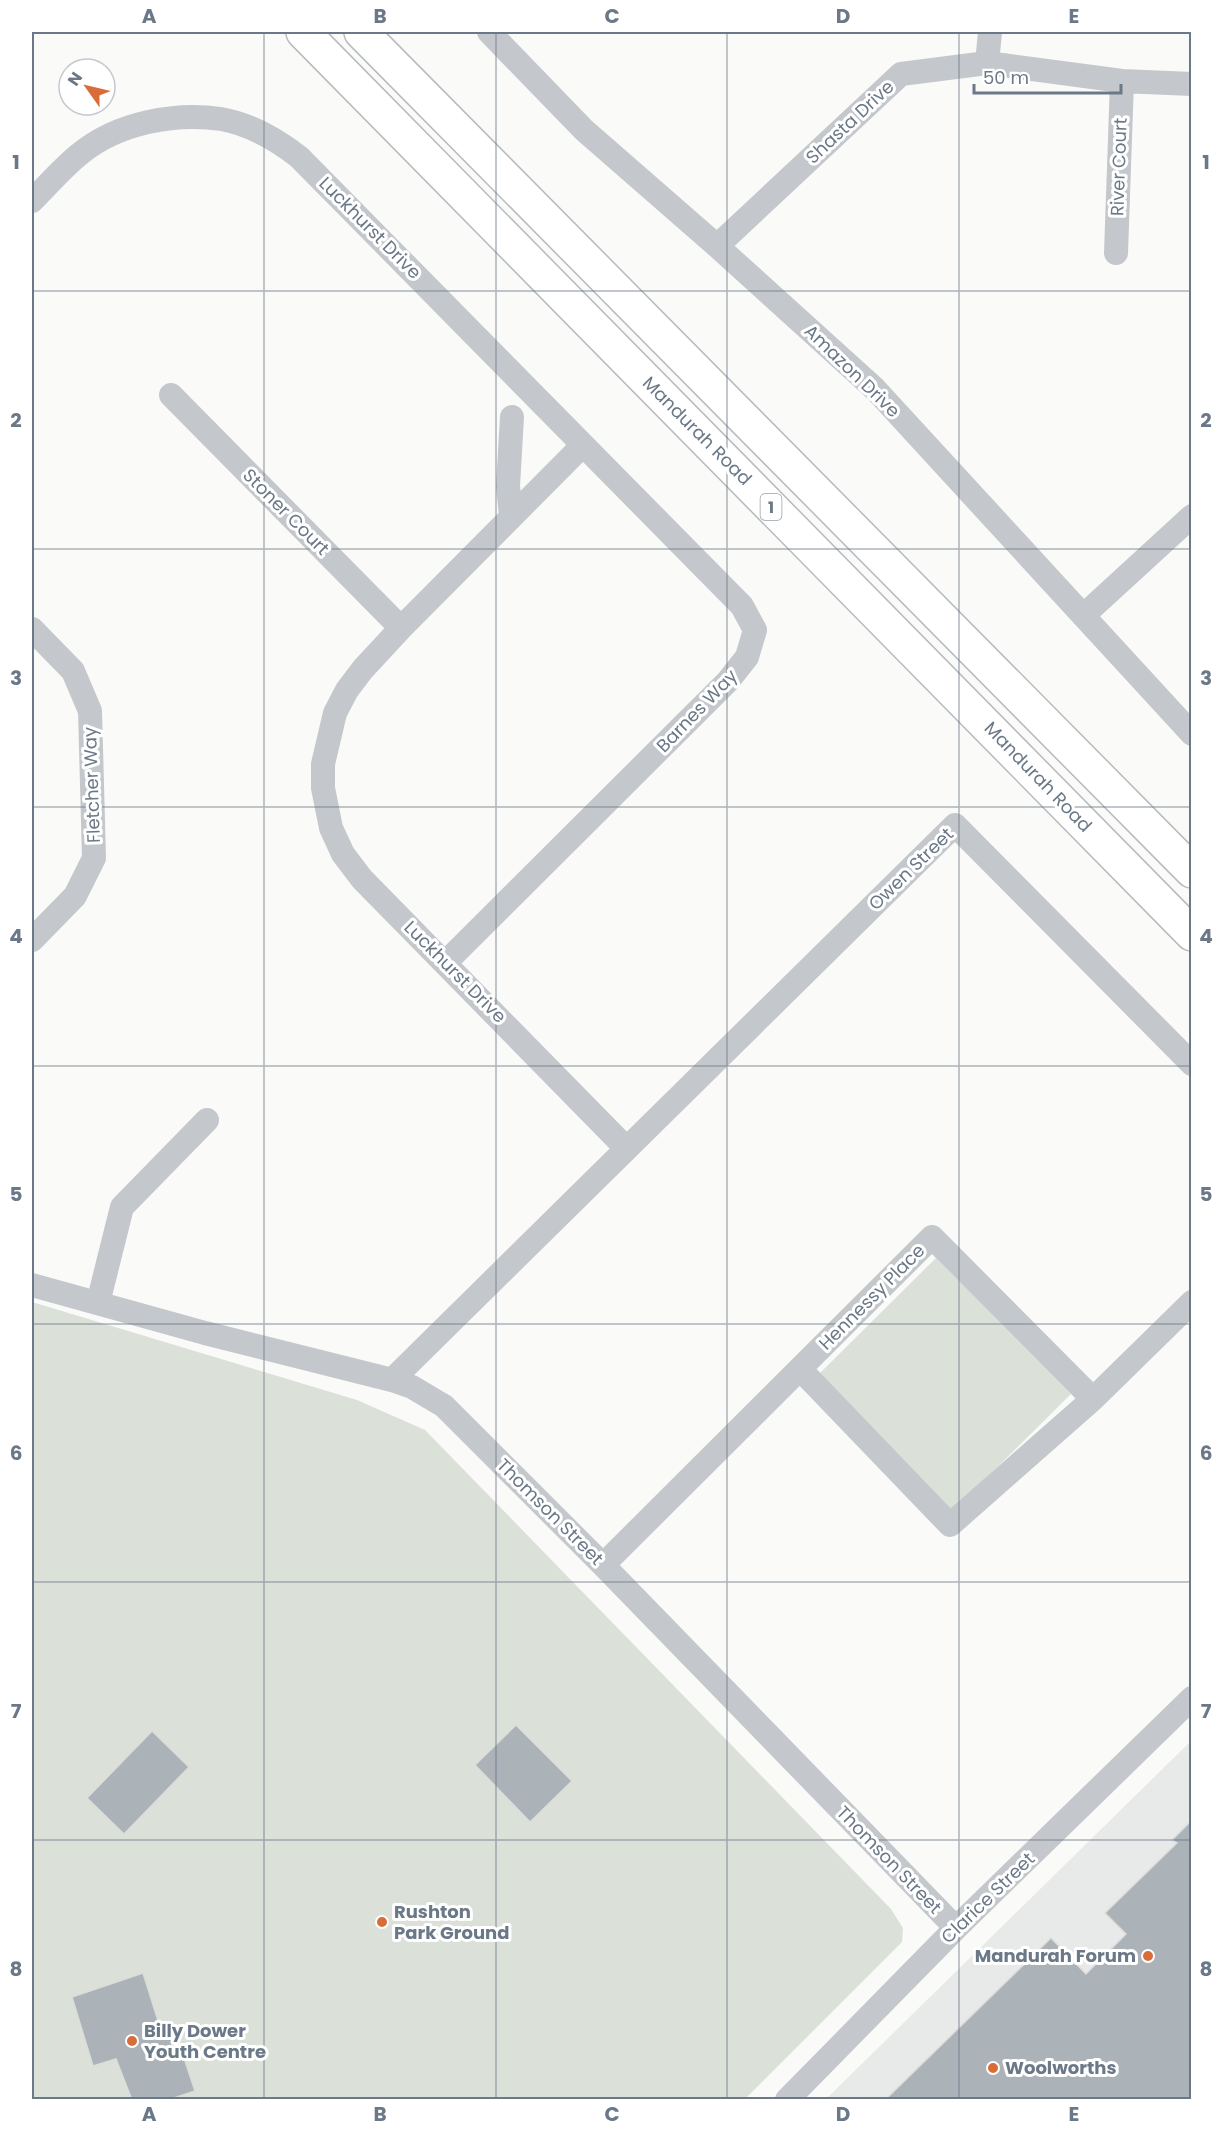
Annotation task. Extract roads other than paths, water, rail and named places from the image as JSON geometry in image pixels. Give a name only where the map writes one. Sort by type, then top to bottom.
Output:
[{"type":"highway","name":"Mandurah Road","points":[[303,32],[1191,934]]},
{"type":"highway","name":"1","points":[[361,32],[1191,871]]},
{"type":"street","name":"Amazon Drive","points":[[489,32],[584,130],[875,389],[1191,734]]},
{"type":"street","points":[[987,63],[990,32]]},
{"type":"street","name":"Shasta Drive","points":[[717,246],[900,74],[987,63],[1122,81],[1191,84]]},
{"type":"street","name":"River Court","points":[[1116,253],[1122,81]]},
{"type":"street","name":"Luckhurst Drive","points":[[32,201],[81,153],[103,138],[151,121],[201,117],[223,119],[263,134],[279,142],[299,157],[583,445],[401,628],[346,690],[335,714],[323,764],[323,788],[331,828],[343,854],[362,879],[446,962],[626,1148]]},
{"type":"street","name":"Stoner Court","points":[[171,395],[401,628]]},
{"type":"street","points":[[512,417],[507,486],[512,516]]},
{"type":"street","name":"Barnes Way","points":[[446,962],[728,681],[747,657],[754,630],[742,606],[583,445]]},
{"type":"street","points":[[1084,615],[1191,516]]},
{"type":"street","name":"Fletcher Way","points":[[32,629],[73,671],[90,711],[94,858],[75,896],[32,940]]},
{"type":"street","name":"Owen Street","points":[[626,1148],[955,825],[1191,1064]]},
{"type":"street","points":[[98,1303],[122,1206],[207,1120]]},
{"type":"street","points":[[392,1380],[626,1148]]},
{"type":"street","name":"Hennessy Place","points":[[603,1566],[932,1237],[1093,1399]]},
{"type":"street","name":"Thomson Street","points":[[32,1285],[205,1333],[392,1380],[412,1387],[444,1406],[956,1928]]},
{"type":"street","points":[[800,1369],[950,1525],[1093,1399],[1191,1302]]},
{"type":"street","name":"Clarice Street","points":[[787,2100],[956,1928],[1191,1698]]},
{"type":"place","name":"Rushton Park Ground","points":[[382,1922]]},
{"type":"place","name":"Mandurah Forum","points":[[1148,1956]]},
{"type":"place","name":"Billy Dower Youth Centre","points":[[132,2041]]},
{"type":"place","name":"Woolworths","points":[[993,2068]]}]
